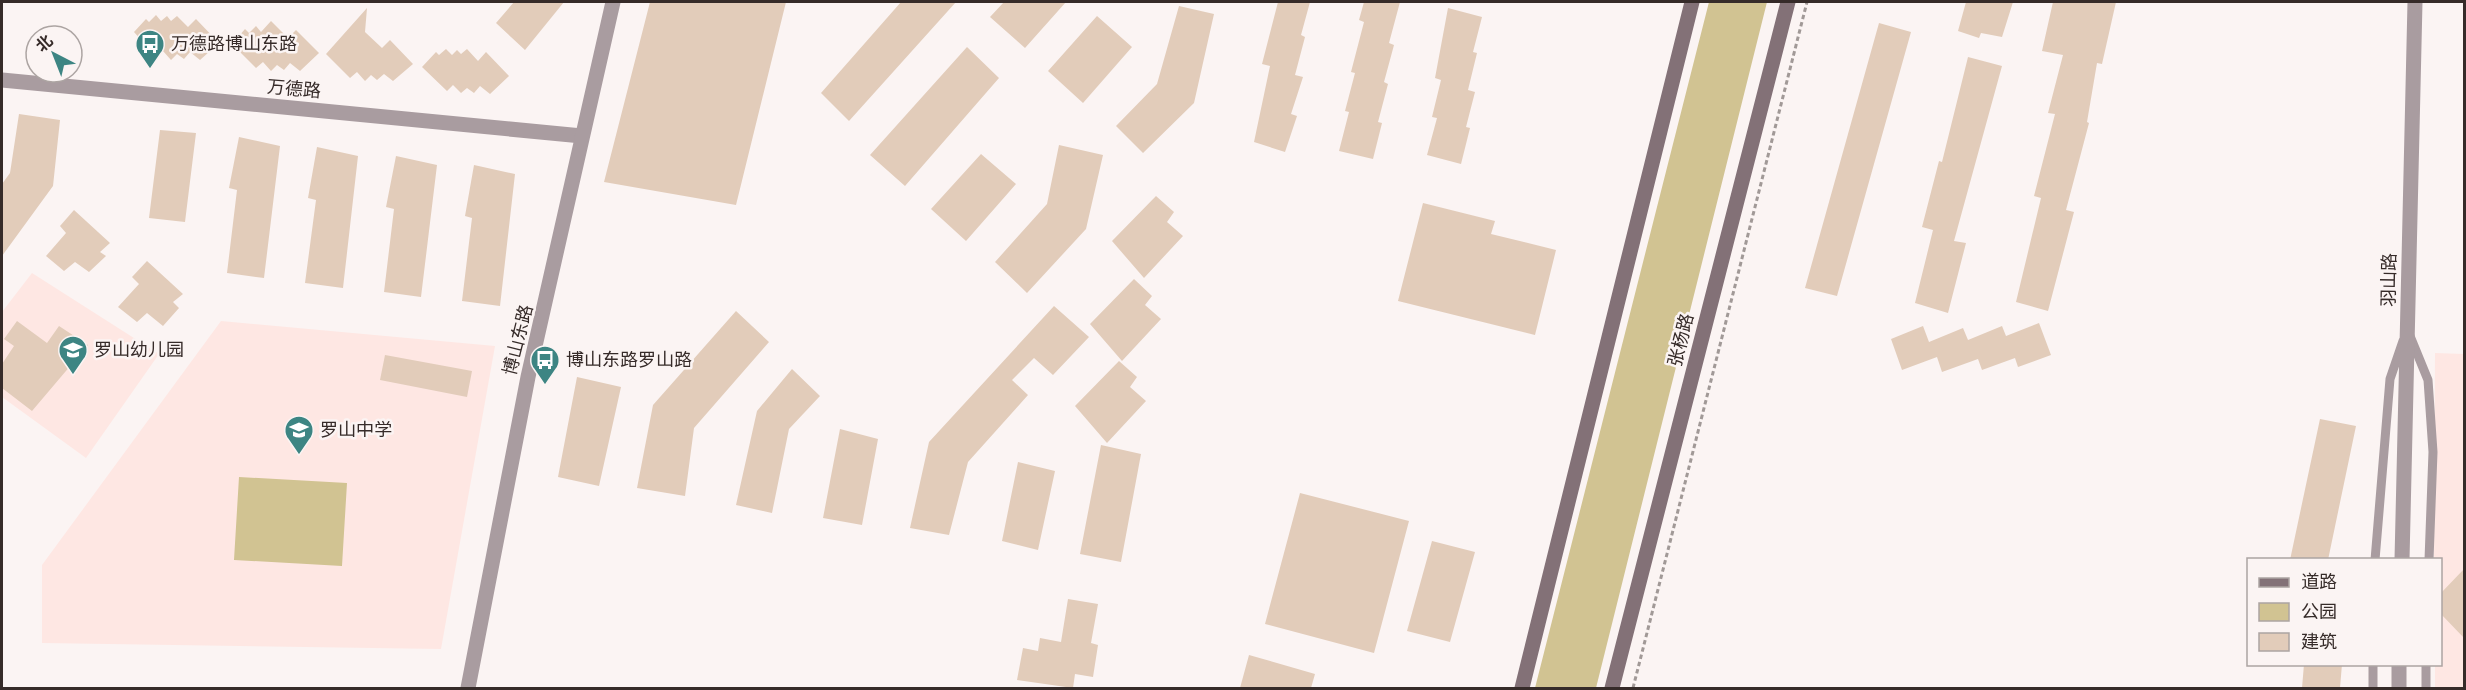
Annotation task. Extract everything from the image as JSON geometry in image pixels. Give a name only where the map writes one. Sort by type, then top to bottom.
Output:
[{"type":"main road","points":[[1522,688],[1692,2]]},
{"type":"main road","name":"张杨路","points":[[1612,688],[1788,2]]},
{"type":"street","name":"博山东路","points":[[468,688],[528,377],[613,2]]},
{"type":"street","name":"羽山路","points":[[2402,558],[2415,2]]},
{"type":"street","name":"万德路","points":[[2,80],[582,136]]},
{"type":"street","points":[[2398,688],[2399,666]]},
{"type":"lane","points":[[2375,558],[2390,379],[2407,328]]},
{"type":"lane","points":[[2407,328],[2428,380],[2433,452],[2429,558]]},
{"type":"lane","points":[[2373,666],[2373,688]]},
{"type":"lane","points":[[2426,666],[2426,688]]},
{"type":"path","points":[[1633,688],[1807,2]]},
{"type":"shaded area","name":"罗山幼儿园","points":[[32,273],[159,354],[86,458],[2,397],[2,312]]},
{"type":"shaded area","name":"罗山中学","points":[[221,321],[495,346],[441,649],[42,643],[42,565]]},
{"type":"shaded area","points":[[2435,353],[2464,354],[2464,688],[2435,688],[2435,666],[2442,666],[2442,558],[2434,558]]},
{"type":"green space","points":[[1709,2],[1767,2],[1596,688],[1535,688]]},
{"type":"green space","points":[[239,477],[347,483],[342,566],[234,560]]},
{"type":"building","points":[[514,2],[564,2],[525,50],[496,23]]},
{"type":"building","points":[[650,2],[786,2],[736,205],[604,182]]},
{"type":"building","points":[[901,2],[956,2],[849,121],[821,93]]},
{"type":"building","points":[[1004,2],[1066,2],[1025,48],[990,17]]},
{"type":"building","points":[[1278,2],[1310,2],[1301,35],[1305,37],[1295,75],[1303,77],[1291,114],[1297,116],[1285,152],[1254,142],[1270,66],[1262,64]]},
{"type":"building","points":[[1364,2],[1400,2],[1389,43],[1394,45],[1384,82],[1388,84],[1378,122],[1382,123],[1373,159],[1339,151],[1349,112],[1345,111],[1355,73],[1351,72],[1364,22],[1359,20]]},
{"type":"building","points":[[1966,2],[2013,2],[2002,37],[1981,33],[1979,38],[1958,31]]},
{"type":"building","points":[[2053,2],[2116,2],[2102,64],[2097,63],[2087,122],[2089,123],[2066,210],[2074,212],[2048,311],[2016,302],[2041,198],[2034,196],[2055,114],[2048,113],[2063,55],[2042,51]]},
{"type":"building","points":[[1179,6],[1214,14],[1194,103],[1143,153],[1116,126],[1157,84]]},
{"type":"building","points":[[367,8],[365,32],[382,48],[390,40],[413,64],[393,81],[384,74],[377,80],[371,75],[365,81],[357,72],[350,78],[326,54]]},
{"type":"building","points":[[1448,8],[1482,17],[1473,52],[1477,53],[1468,90],[1475,92],[1466,127],[1470,128],[1461,164],[1427,155],[1437,118],[1432,117],[1441,80],[1435,78]]},
{"type":"building","points":[[156,15],[161,21],[167,16],[171,21],[177,16],[188,27],[196,19],[219,43],[200,60],[190,52],[184,59],[177,54],[171,60],[163,51],[156,57],[134,32],[146,19],[149,22]]},
{"type":"building","points":[[1097,16],[1132,47],[1083,103],[1048,71]]},
{"type":"building","points":[[271,21],[288,38],[296,30],[319,53],[300,71],[290,63],[284,70],[277,65],[271,71],[263,62],[256,68],[232,44],[245,29],[249,33],[256,26],[261,32]]},
{"type":"building","points":[[1879,23],[1911,32],[1837,296],[1805,288]]},
{"type":"building","points":[[967,47],[999,78],[905,186],[870,155]]},
{"type":"building","points":[[446,49],[452,55],[457,50],[461,54],[467,49],[478,61],[486,52],[509,76],[490,94],[480,86],[474,93],[467,88],[461,93],[453,85],[447,91],[422,67],[436,52],[439,55]]},
{"type":"building","points":[[1968,57],[2002,66],[1954,241],[1966,243],[1948,313],[1915,303],[1933,230],[1922,227],[1939,161],[1942,162]]},
{"type":"building","points":[[19,114],[60,120],[53,186],[2,256],[2,184],[10,173]]},
{"type":"building","points":[[160,130],[196,133],[185,222],[149,218]]},
{"type":"building","points":[[239,137],[280,146],[264,278],[227,273],[237,190],[229,188]]},
{"type":"building","points":[[1059,145],[1103,155],[1086,229],[1027,293],[995,262],[1047,204]]},
{"type":"building","points":[[317,147],[358,156],[343,288],[305,283],[316,200],[308,198]]},
{"type":"building","points":[[981,154],[1016,184],[966,241],[931,209]]},
{"type":"building","points":[[396,156],[437,165],[421,297],[384,292],[394,209],[386,207]]},
{"type":"building","points":[[474,165],[515,174],[500,306],[462,301],[472,218],[465,216]]},
{"type":"building","points":[[1156,196],[1174,212],[1167,222],[1183,236],[1144,278],[1112,241]]},
{"type":"building","points":[[1423,203],[1495,221],[1491,234],[1556,250],[1535,335],[1398,301]]},
{"type":"building","points":[[74,210],[110,243],[100,252],[106,256],[89,272],[75,262],[64,271],[46,256],[66,233],[60,226]]},
{"type":"building","points":[[147,261],[183,294],[173,302],[179,308],[163,326],[147,313],[137,322],[118,307],[139,284],[132,277]]},
{"type":"building","points":[[1134,279],[1152,296],[1145,305],[1161,319],[1122,361],[1090,324]]},
{"type":"building","points":[[1054,306],[1089,337],[1053,375],[1034,358],[1012,380],[1028,395],[968,462],[949,535],[910,528],[929,442]]},
{"type":"building","points":[[736,311],[769,342],[694,428],[685,496],[637,488],[653,405]]},
{"type":"building","points":[[17,321],[47,343],[59,326],[88,345],[32,411],[2,388],[2,364],[14,346],[4,339]]},
{"type":"building","points":[[2039,323],[2051,355],[2018,367],[2015,358],[1982,370],[1978,359],[1942,372],[1937,357],[1902,370],[1891,339],[1923,326],[1929,342],[1963,328],[1968,340],[2002,326],[2006,336]]},
{"type":"building","points":[[385,355],[472,371],[467,397],[380,380]]},
{"type":"building","points":[[1119,361],[1137,377],[1130,387],[1146,401],[1107,443],[1075,406]]},
{"type":"building","points":[[792,369],[820,396],[789,429],[772,513],[736,505],[757,411]]},
{"type":"building","points":[[577,377],[621,387],[599,486],[558,477]]},
{"type":"building","points":[[2320,419],[2356,426],[2328,558],[2290,558]]},
{"type":"building","points":[[840,429],[878,439],[862,525],[823,518]]},
{"type":"building","points":[[1101,445],[1141,454],[1121,562],[1080,554]]},
{"type":"building","points":[[1018,462],[1055,471],[1038,550],[1002,541]]},
{"type":"building","points":[[1300,493],[1409,521],[1374,653],[1265,624]]},
{"type":"building","points":[[1432,541],[1475,552],[1450,642],[1407,631]]},
{"type":"building","points":[[2464,569],[2464,638],[2442,615],[2442,592]]},
{"type":"building","points":[[1068,599],[1098,604],[1091,643],[1098,645],[1093,677],[1075,674],[1073,688],[1017,680],[1023,648],[1038,651],[1040,638],[1061,642]]},
{"type":"building","points":[[1249,655],[1315,674],[1311,688],[1240,688]]},
{"type":"building","points":[[2304,666],[2342,666],[2340,688],[2302,688]]},
{"type":"place","name":"万德路博山东路","points":[[150,70]]},
{"type":"place","name":"罗山幼儿园","points":[[73,376]]},
{"type":"place","name":"博山东路罗山路","points":[[545,386]]},
{"type":"place","name":"罗山中学","points":[[299,456]]}]
